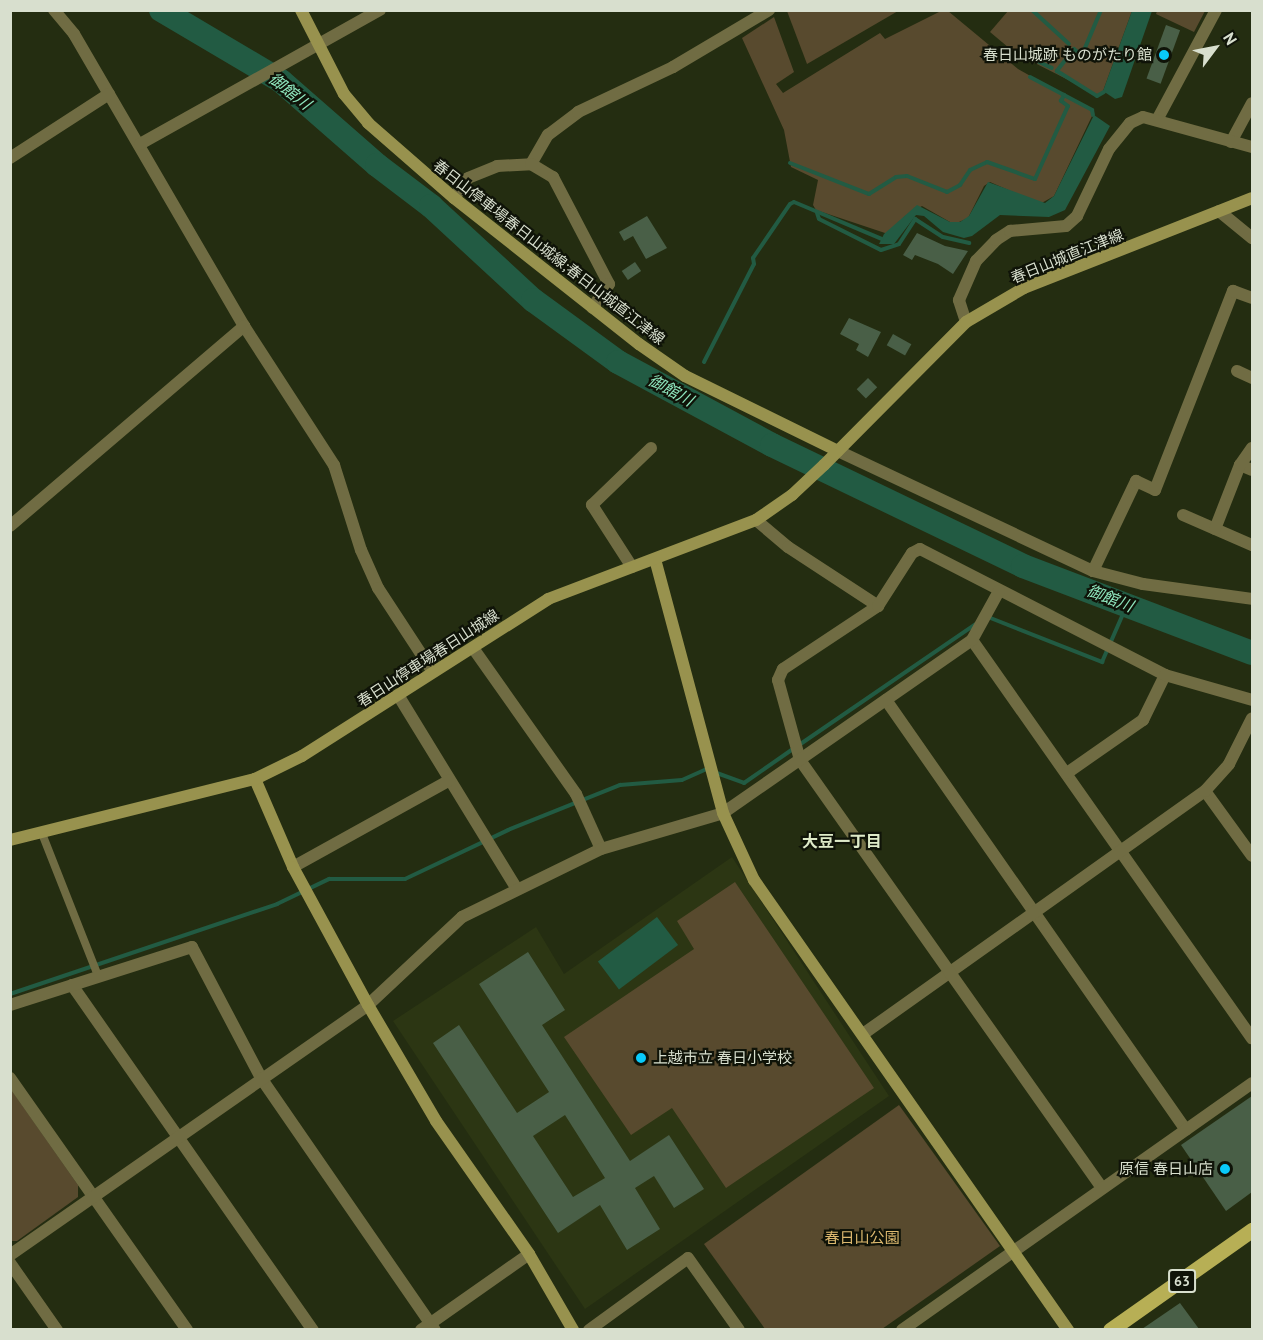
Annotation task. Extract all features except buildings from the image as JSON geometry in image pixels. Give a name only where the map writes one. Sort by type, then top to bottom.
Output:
[{"type":"main road","name":"春日山停車場春日山城線;春日山城直江津線","points":[[301,10],[344,94],[368,123],[454,198],[592,308],[685,375],[838,452]]},
{"type":"main road","name":"春日山城直江津線","points":[[838,452],[966,322],[1024,288],[1252,198]]},
{"type":"main road","name":"春日山停車場春日山城線","points":[[10,840],[255,779],[302,756],[548,599],[756,520],[792,495],[838,452]]},
{"type":"main road","points":[[655,559],[723,813],[754,880],[863,1034],[1011,1252],[1068,1329]]},
{"type":"main road","points":[[255,779],[293,867],[368,1005],[436,1121],[529,1254],[573,1329]]},
{"type":"main road","name":"63","points":[[1110,1329],[1252,1230]]},
{"type":"street","points":[[54,10],[74,34],[244,326],[334,465],[361,550],[378,588],[433,672]]},
{"type":"street","points":[[140,144],[380,10]]},
{"type":"street","points":[[531,164],[548,135],[578,112],[673,67],[769,10]]},
{"type":"street","points":[[1156,120],[1216,10]]},
{"type":"street","points":[[10,158],[110,94]]},
{"type":"street","points":[[1231,142],[1252,103]]},
{"type":"street","points":[[966,322],[959,300],[961,288],[976,261],[996,240],[1010,231],[1066,226],[1077,216],[1109,149],[1121,132],[1143,117],[1252,147]]},
{"type":"street","points":[[454,198],[468,178],[481,170],[531,164],[553,177],[609,284],[592,308]]},
{"type":"street","points":[[1219,211],[1252,238]]},
{"type":"street","points":[[1094,571],[1136,481],[1155,490],[1233,291],[1252,298]]},
{"type":"street","points":[[10,526],[244,326]]},
{"type":"street","points":[[1237,371],[1252,378]]},
{"type":"street","points":[[632,567],[592,505],[651,448]]},
{"type":"street","points":[[1215,529],[1240,465],[1252,448]]},
{"type":"street","points":[[838,452],[1094,571],[1143,584],[1252,599]]},
{"type":"street","points":[[1240,465],[1252,470]]},
{"type":"street","points":[[1183,515],[1252,545]]},
{"type":"street","points":[[756,520],[788,547],[878,606]]},
{"type":"street","points":[[1102,1188],[800,760],[777,681],[783,669],[878,606],[912,553],[920,549],[929,550],[999,591],[1165,675],[1252,700]]},
{"type":"street","points":[[10,1255],[368,1005],[462,917],[601,849],[723,813],[972,640],[999,591]]},
{"type":"street","points":[[972,640],[1252,1039]]},
{"type":"street","points":[[472,648],[576,794],[601,849]]},
{"type":"street","points":[[1067,773],[1143,720],[1165,675]]},
{"type":"street","points":[[398,695],[517,889]]},
{"type":"street","points":[[886,700],[1185,1130]]},
{"type":"street","points":[[863,1034],[949,970],[1205,791],[1229,764],[1252,718]]},
{"type":"street","points":[[293,867],[450,780]]},
{"type":"street","points":[[1205,791],[1252,856]]},
{"type":"street","points":[[10,1005],[192,947],[261,1078],[429,1327],[529,1254]]},
{"type":"street","points":[[72,985],[313,1329]]},
{"type":"street","points":[[10,1078],[187,1329]]},
{"type":"street","points":[[903,1329],[1252,1083]]},
{"type":"street","points":[[590,1329],[688,1258],[739,1329]]},
{"type":"street","points":[[10,1263],[57,1329]]},
{"type":"lane","points":[[41,831],[98,976]]},
{"type":"shaded area","points":[[1132,11],[1152,11],[1122,97],[1115,99],[1103,91]]},
{"type":"shaded area","points":[[1094,115],[1110,126],[1065,210],[1049,217],[1000,215],[972,236],[964,238],[943,232],[924,216],[916,215],[894,244],[879,244],[884,234],[917,205],[950,222],[960,222],[969,216],[988,182],[1045,203],[1054,196]]},
{"type":"shaded area","name":"上越市立 春日小学校","points":[[732,857],[889,1096],[585,1309],[393,1021],[536,927],[564,974]]},
{"type":"shaded area","points":[[657,917],[678,945],[619,989],[598,962]]},
{"type":"green space","points":[[787,10],[898,11],[807,64]]},
{"type":"green space","points":[[1157,10],[1205,11],[1194,32],[1156,14]]},
{"type":"green space","points":[[941,11],[948,11],[1018,69],[1091,110],[1092,116],[1054,196],[1040,204],[990,182],[984,186],[968,218],[959,222],[950,222],[922,206],[904,217],[888,234],[816,210],[813,205],[818,180],[791,167],[784,130],[742,38],[774,17],[794,72],[776,84],[783,93],[880,33],[885,39]]},
{"type":"green space","points":[[1008,11],[1132,11],[1103,91],[1098,95],[1015,53],[990,32]]},
{"type":"green space","points":[[735,882],[874,1088],[726,1188],[672,1108],[631,1135],[564,1037],[694,949],[677,921]]},
{"type":"green space","points":[[10,1088],[78,1185],[78,1197],[17,1241],[10,1241]]},
{"type":"green space","name":"春日山公園","points":[[899,1105],[1000,1246],[882,1329],[765,1329],[704,1244]]},
{"type":"waterway","name":"御館川","points":[[161,10],[281,81],[377,165],[431,206],[533,300],[618,362],[772,445],[1023,566],[1252,653]]},
{"type":"waterway","points":[[1032,10],[1069,44]]},
{"type":"waterway","points":[[1101,10],[1082,55],[1074,49],[1057,71],[1097,96],[1104,92]]},
{"type":"waterway","points":[[1039,62],[1052,68]]},
{"type":"waterway","points":[[1030,77],[1064,95]]},
{"type":"waterway","points":[[790,163],[869,194],[896,177],[907,176],[947,192],[960,185],[970,170],[987,162],[1035,179],[1068,106],[1061,101],[1064,95],[1092,110],[1093,115]]},
{"type":"waterway","points":[[704,362],[754,264],[753,258],[790,204],[794,202],[882,239]]},
{"type":"waterway","points":[[817,213],[819,219],[881,250],[899,244],[915,219],[943,237],[969,243]]},
{"type":"waterway","points":[[988,617],[1102,662],[1126,607]]},
{"type":"waterway","points":[[799,745],[976,624]]},
{"type":"waterway","points":[[714,772],[744,783],[793,749]]},
{"type":"waterway","points":[[10,994],[277,904],[329,879],[405,879],[508,830],[620,785],[682,780],[707,769]]},
{"type":"place","name":"春日山城跡 ものがたり館","points":[[1164,55]]},
{"type":"place","name":"上越市立 春日小学校","points":[[641,1058]]},
{"type":"place","name":"原信 春日山店","points":[[1225,1169]]},
{"type":"district","name":"大豆一丁目","points":[[842,841]]}]
